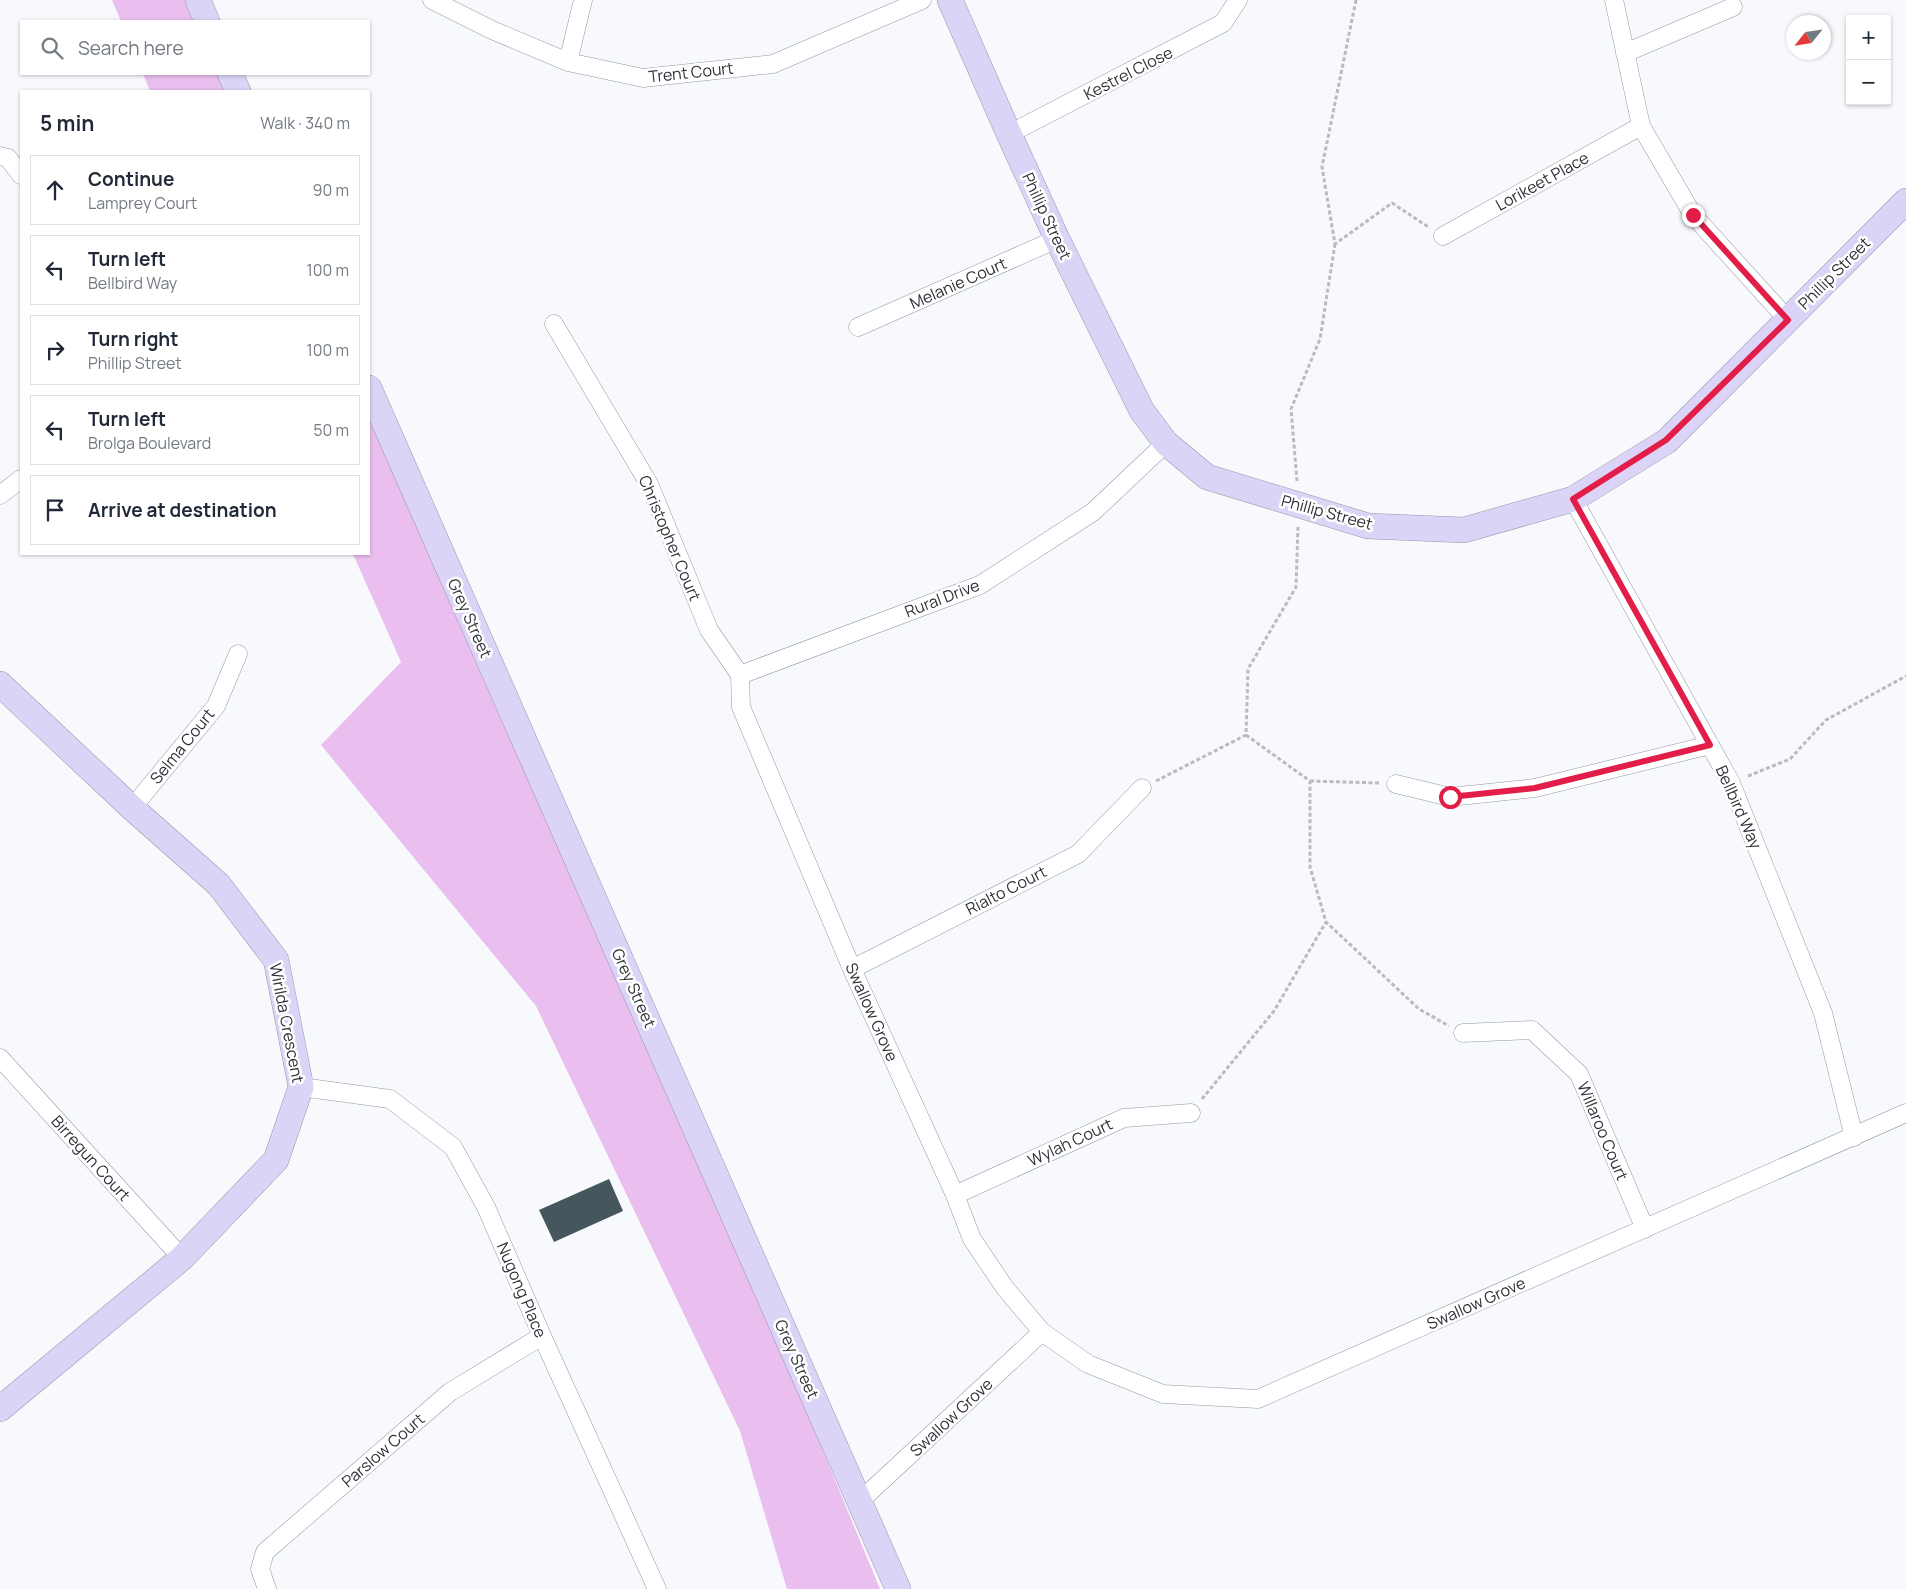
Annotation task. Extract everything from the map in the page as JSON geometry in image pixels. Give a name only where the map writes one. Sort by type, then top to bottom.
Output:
[{"type":"street","points":[[198,0],[207,20]]},
{"type":"street","name":"Trent Court","points":[[432,0],[492,30],[568,62],[643,78],[773,64],[922,0]]},
{"type":"street","points":[[568,62],[583,0]]},
{"type":"street","name":"Phillip Street","points":[[950,0],[1057,239],[1142,411],[1166,443],[1207,477],[1368,526],[1464,530],[1573,499],[1666,440],[1904,207]]},
{"type":"street","name":"Kestrel Close","points":[[1009,134],[1223,23],[1238,0]]},
{"type":"street","points":[[1614,0],[1641,126],[1693,215],[1788,320]]},
{"type":"street","points":[[1625,52],[1733,7]]},
{"type":"street","points":[[230,75],[238,90]]},
{"type":"street","name":"Lorikeet Place","points":[[1443,236],[1641,126]]},
{"type":"street","points":[[0,156],[8,158],[20,174]]},
{"type":"street","name":"Melanie Court","points":[[858,327],[1057,239]]},
{"type":"street","name":"Christopher Court","points":[[554,324],[649,484],[709,630],[740,675]]},
{"type":"street","name":"Grey Street","points":[[370,390],[898,1589]]},
{"type":"street","name":"Rural Drive","points":[[740,675],[980,585],[1093,512],[1166,443]]},
{"type":"street","points":[[0,495],[20,480]]},
{"type":"street","name":"Bellbird Way","points":[[1573,499],[1731,783],[1823,1013],[1854,1137]]},
{"type":"street","name":"Selma Court","points":[[132,808],[216,706],[238,654]]},
{"type":"street","name":"Swallow Grove","points":[[740,675],[741,707],[852,969],[955,1195],[972,1239],[1005,1288],[1042,1332],[1088,1364],[1163,1394],[1258,1398],[1906,1113]]},
{"type":"street","name":"Wirilda Crescent","points":[[0,684],[132,808],[219,885],[276,960],[301,1087],[276,1160],[182,1258],[0,1409]]},
{"type":"street","points":[[1396,784],[1450,797],[1535,788],[1710,745]]},
{"type":"street","name":"Rialto Court","points":[[852,969],[1078,854],[1142,788]]},
{"type":"street","name":"Willaroo Court","points":[[1462,1033],[1532,1030],[1579,1074],[1646,1228]]},
{"type":"street","name":"Birregun Court","points":[[0,1058],[182,1258]]},
{"type":"street","name":"Nugong Place","points":[[301,1087],[390,1099],[452,1148],[486,1207],[542,1336],[657,1589]]},
{"type":"street","name":"Wylah Court","points":[[955,1195],[1124,1118],[1191,1113]]},
{"type":"street","name":"Swallow Grove","points":[[860,1501],[1042,1332]]},
{"type":"street","name":"Parslow Court","points":[[267,1589],[260,1569],[265,1552],[450,1392],[542,1336]]},
{"type":"path","points":[[1246,735],[1248,669],[1296,587],[1299,505],[1290,409],[1320,339],[1335,244],[1322,167],[1356,0]]},
{"type":"path","points":[[1335,244],[1392,203],[1443,236]]},
{"type":"path","points":[[1731,783],[1790,759],[1826,720],[1906,676]]},
{"type":"path","points":[[1246,735],[1310,781],[1396,784]]},
{"type":"path","points":[[1142,788],[1246,735]]},
{"type":"path","points":[[1310,781],[1310,866],[1326,922],[1419,1009],[1462,1033]]},
{"type":"path","points":[[1191,1113],[1274,1011],[1326,922]]},
{"type":"shaded area","points":[[112,0],[188,0],[197,20],[121,20]]},
{"type":"shaded area","points":[[143,75],[220,75],[228,90],[150,90]]},
{"type":"shaded area","points":[[370,410],[736,1241],[880,1589],[787,1589],[740,1431],[536,1006],[321,745],[401,662],[353,555],[370,555]]},
{"type":"building","points":[[609,1179],[623,1211],[554,1242],[539,1210]]},
{"type":"route","points":[[1450,797],[1535,788],[1710,745],[1573,499],[1666,440],[1788,320],[1693,215]]}]
